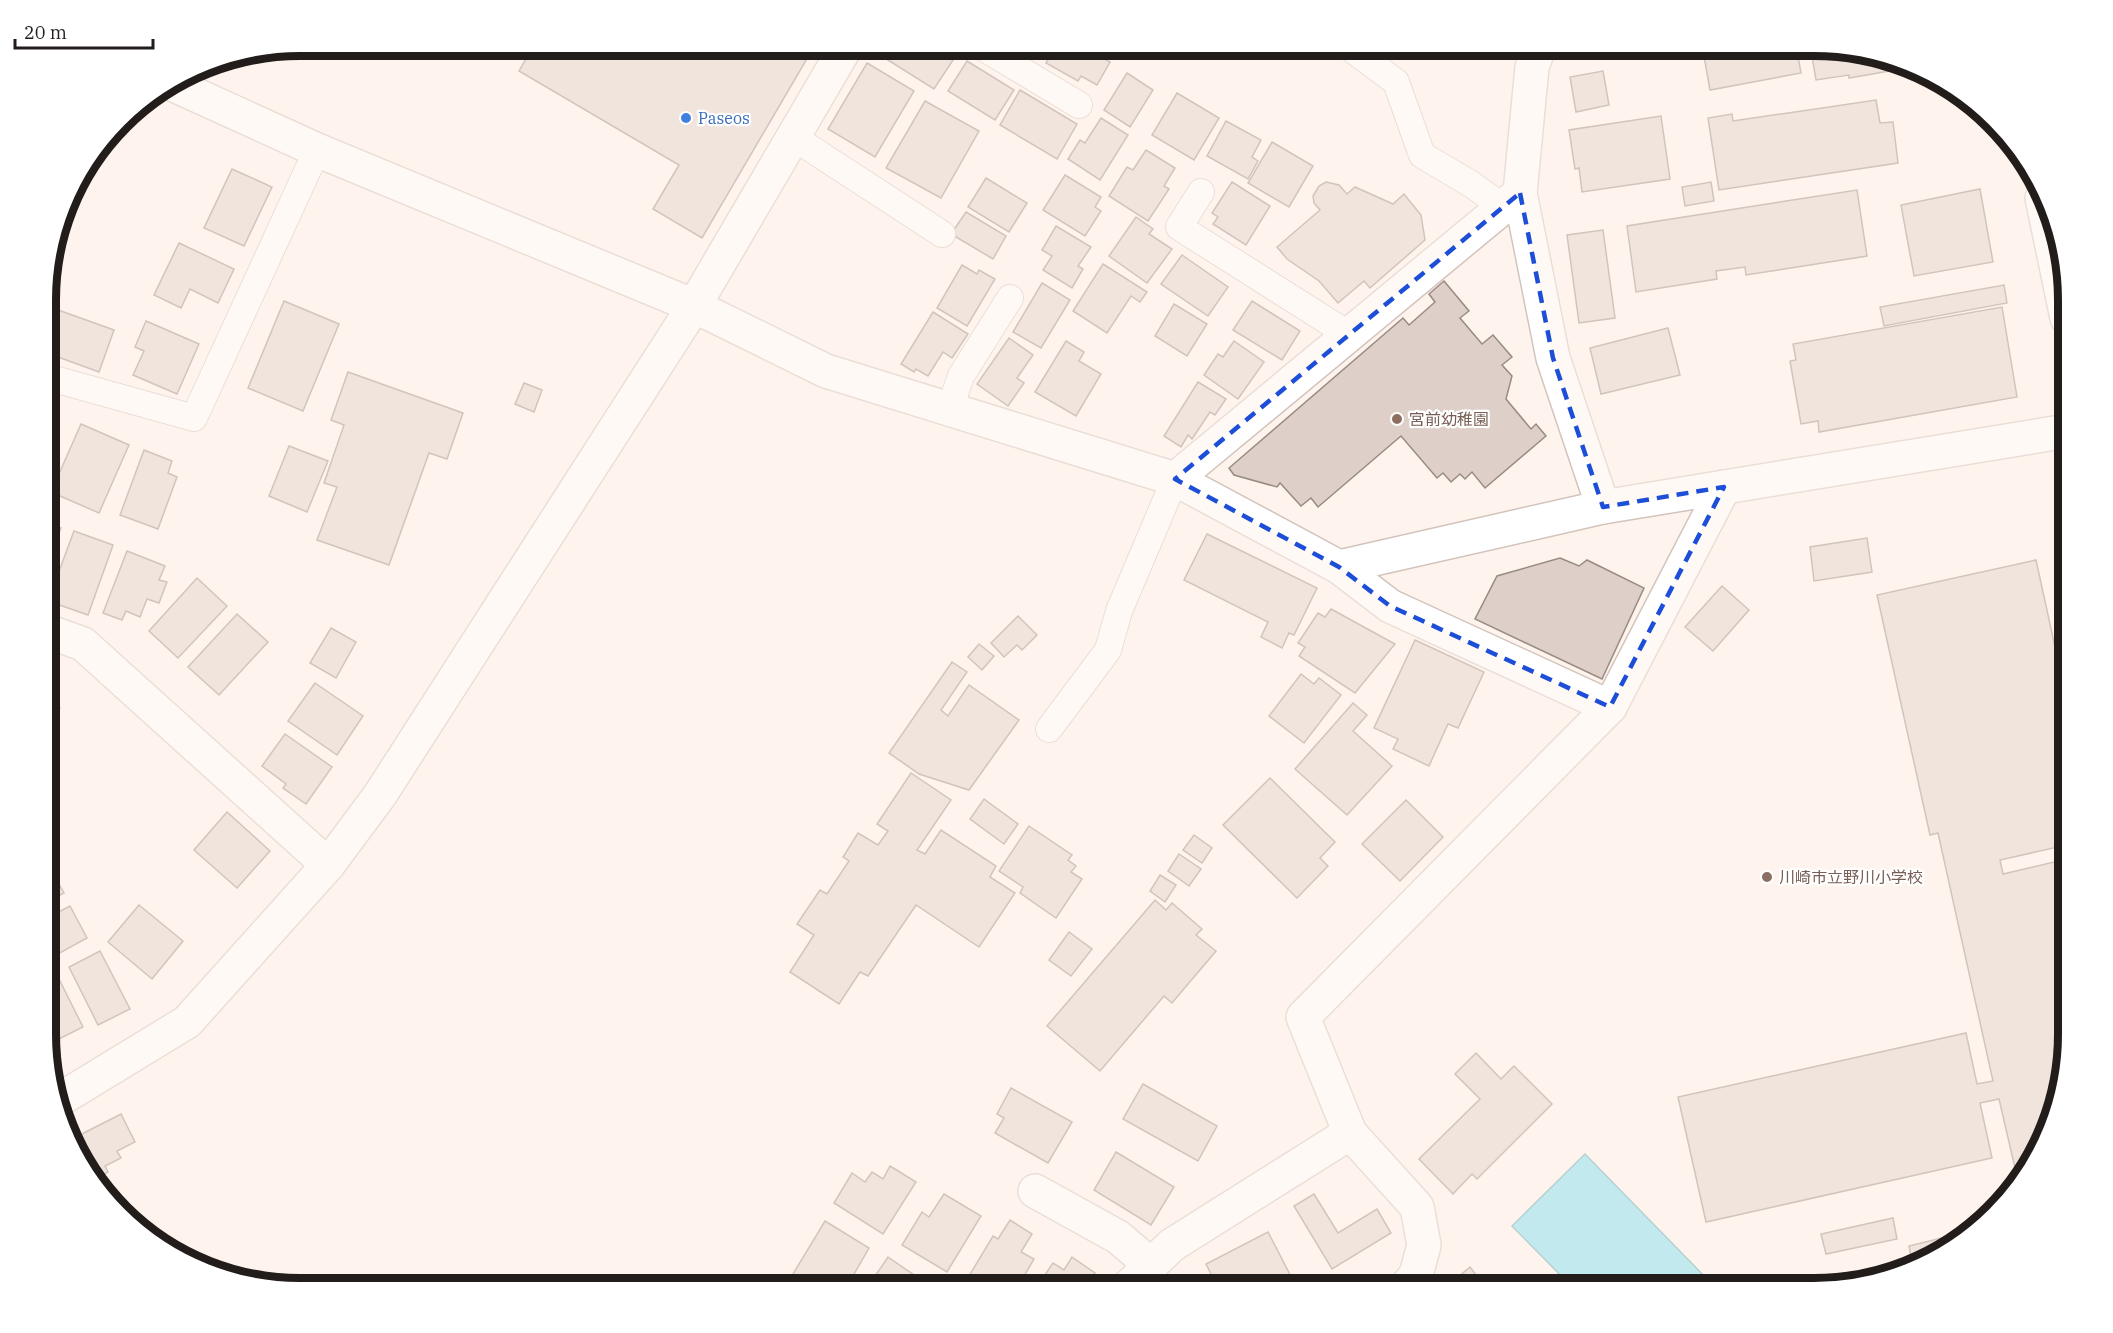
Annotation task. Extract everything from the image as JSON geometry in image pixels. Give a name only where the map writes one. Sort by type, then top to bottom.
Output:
[{"type":"street","points":[[64,1097],[187,1022],[328,866],[380,795],[694,306],[841,56]]},
{"type":"street","points":[[1536,56],[1532,67],[1511,200],[1553,358],[1603,507]]},
{"type":"street","points":[[179,88],[317,150],[694,306],[826,371],[1175,480],[1339,567],[1390,606],[1610,707]]},
{"type":"street","points":[[1175,480],[1511,200]]},
{"type":"street","points":[[1339,567],[1603,507],[2058,431]]},
{"type":"street","points":[[1413,1278],[1424,1245],[1417,1207],[1350,1133],[1303,1017],[1610,707],[1724,487]]},
{"type":"street","points":[[56,634],[83,644],[328,866]]},
{"type":"street","points":[[1141,1278],[1172,1245],[1350,1133]]},
{"type":"street","points":[[1035,1191],[1118,1237],[1139,1278]]},
{"type":"lane","points":[[997,56],[1079,105]]},
{"type":"lane","points":[[1361,56],[1396,82],[1422,155],[1471,184],[1511,200]]},
{"type":"lane","points":[[793,138],[942,234]]},
{"type":"lane","points":[[56,379],[194,418],[317,150]]},
{"type":"lane","points":[[1201,192],[1179,226],[1348,334]]},
{"type":"lane","points":[[949,411],[961,376],[1010,298]]},
{"type":"lane","points":[[1049,729],[1108,650],[1119,611],[1175,480]]},
{"type":"highlighted area","points":[[1520,193],[1553,358],[1603,507],[1724,487],[1610,707],[1390,606],[1339,567],[1175,479]]},
{"type":"water","points":[[1585,1154],[1706,1278],[1563,1278],[1512,1226]]},
{"type":"building","name":"Paseos","points":[[528,56],[809,56],[702,238],[653,209],[679,165],[519,71]]},
{"type":"building","points":[[882,56],[955,57],[934,89]]},
{"type":"building","points":[[1050,56],[1099,56],[1110,62],[1097,85],[1081,76],[1078,81],[1046,63]]},
{"type":"building","points":[[1704,56],[1798,56],[1801,73],[1710,90]]},
{"type":"building","points":[[1812,56],[1861,60],[1897,70],[1849,78],[1849,75],[1816,80]]},
{"type":"building","points":[[967,61],[1014,90],[995,120],[948,91]]},
{"type":"building","points":[[867,63],[914,91],[875,157],[828,129]]},
{"type":"building","points":[[1603,71],[1609,105],[1576,112],[1570,77]]},
{"type":"building","points":[[1127,73],[1153,90],[1130,127],[1104,110]]},
{"type":"building","points":[[1020,90],[1077,124],[1057,159],[1000,125]]},
{"type":"building","points":[[1177,93],[1219,118],[1194,160],[1152,135]]},
{"type":"building","points":[[1876,100],[1880,123],[1893,122],[1898,163],[1719,190],[1708,118],[1732,114],[1733,121]]},
{"type":"building","points":[[925,101],[979,131],[941,198],[886,168]]},
{"type":"building","points":[[1661,116],[1670,179],[1582,192],[1579,168],[1575,169],[1569,130]]},
{"type":"building","points":[[1101,118],[1128,135],[1100,180],[1068,159],[1080,140],[1085,143]]},
{"type":"building","points":[[1226,121],[1261,140],[1252,157],[1258,161],[1248,179],[1207,156]]},
{"type":"building","points":[[1272,142],[1313,166],[1289,207],[1248,183]]},
{"type":"building","points":[[1146,150],[1175,168],[1164,186],[1169,189],[1148,221],[1109,196],[1127,167],[1133,170]]},
{"type":"building","points":[[232,169],[272,187],[244,246],[204,228]]},
{"type":"building","points":[[1065,175],[1101,197],[1095,207],[1101,211],[1085,236],[1043,210]]},
{"type":"building","points":[[986,178],[1027,203],[1009,232],[968,207]]},
{"type":"building","points":[[1232,182],[1270,206],[1246,245],[1213,224],[1218,217],[1212,213]]},
{"type":"building","points":[[1326,182],[1339,185],[1347,194],[1355,187],[1393,204],[1404,194],[1421,215],[1425,240],[1370,288],[1364,281],[1338,303],[1319,281],[1287,259],[1277,247],[1320,210],[1314,203],[1313,196],[1319,186]]},
{"type":"building","points":[[1711,182],[1714,201],[1685,206],[1682,187]]},
{"type":"building","points":[[1980,189],[1993,262],[1914,276],[1901,205]]},
{"type":"building","points":[[1857,190],[1867,256],[1746,275],[1745,267],[1716,271],[1717,279],[1636,292],[1627,226]]},
{"type":"building","points":[[966,212],[1006,236],[993,259],[951,234]]},
{"type":"building","points":[[1136,217],[1153,229],[1149,234],[1172,249],[1147,283],[1109,256]]},
{"type":"building","points":[[1056,226],[1091,247],[1078,266],[1083,269],[1072,288],[1043,270],[1052,256],[1042,250]]},
{"type":"building","points":[[1603,230],[1615,318],[1579,323],[1567,235]]},
{"type":"building","points":[[179,243],[234,269],[218,303],[190,289],[181,308],[154,295]]},
{"type":"building","points":[[1182,255],[1228,287],[1208,316],[1161,284]]},
{"type":"building","points":[[1103,264],[1147,292],[1140,302],[1131,296],[1107,333],[1073,311]]},
{"type":"building","points":[[962,265],[977,274],[979,270],[995,279],[967,326],[937,308]]},
{"type":"building","points":[[1444,281],[1469,311],[1460,318],[1482,344],[1493,335],[1512,357],[1502,365],[1512,376],[1506,399],[1531,429],[1536,424],[1546,436],[1485,488],[1472,472],[1465,479],[1460,474],[1451,482],[1443,473],[1437,478],[1401,436],[1318,507],[1311,498],[1301,506],[1280,483],[1277,487],[1234,475],[1229,468],[1403,318],[1409,325],[1435,302],[1429,294]]},
{"type":"building","points":[[1042,283],[1070,300],[1041,348],[1013,332]]},
{"type":"building","points":[[2004,285],[2007,303],[1884,326],[1880,307]]},
{"type":"building","points":[[284,301],[339,324],[303,411],[248,388]]},
{"type":"building","points":[[1252,301],[1300,331],[1282,360],[1233,330]]},
{"type":"building","points":[[1174,304],[1207,324],[1187,356],[1155,336]]},
{"type":"building","points":[[2002,307],[2017,397],[1819,432],[1818,421],[1801,424],[1790,361],[1796,360],[1793,344]]},
{"type":"building","points":[[56,309],[114,330],[99,372],[56,356]]},
{"type":"building","points":[[933,312],[968,334],[952,358],[943,352],[928,376],[916,369],[914,372],[901,364]]},
{"type":"building","points":[[146,321],[199,344],[177,394],[133,375],[144,351],[135,347]]},
{"type":"building","points":[[1668,328],[1680,375],[1601,394],[1590,348]]},
{"type":"building","points":[[1009,338],[1033,355],[1017,378],[1024,383],[1008,406],[977,384]]},
{"type":"building","points":[[1066,341],[1084,352],[1079,361],[1101,374],[1076,416],[1035,392]]},
{"type":"building","points":[[1234,341],[1264,362],[1238,399],[1204,375],[1218,354],[1223,357]]},
{"type":"building","points":[[348,372],[463,413],[447,459],[429,453],[389,565],[317,540],[337,487],[324,483],[344,425],[331,420]]},
{"type":"building","points":[[1198,382],[1226,399],[1215,415],[1210,412],[1192,439],[1188,435],[1181,447],[1164,436]]},
{"type":"building","points":[[524,383],[542,390],[534,412],[515,404]]},
{"type":"building","points":[[81,424],[129,445],[99,513],[56,494],[56,481]]},
{"type":"building","points":[[289,446],[328,461],[307,512],[269,496]]},
{"type":"building","points":[[144,450],[172,461],[168,473],[177,477],[158,529],[120,515]]},
{"type":"building","points":[[56,526],[61,528],[56,541]]},
{"type":"building","points":[[74,531],[113,545],[88,615],[56,604],[56,579]]},
{"type":"building","points":[[1207,534],[1317,588],[1294,635],[1289,633],[1282,648],[1261,637],[1268,622],[1184,580]]},
{"type":"building","points":[[1867,538],[1872,572],[1814,581],[1810,547]]},
{"type":"building","points":[[127,551],[165,566],[159,580],[167,582],[159,603],[147,599],[140,617],[126,611],[122,620],[103,613]]},
{"type":"building","points":[[1560,558],[1579,566],[1587,560],[1644,588],[1602,679],[1475,619],[1497,576]]},
{"type":"building","points":[[2036,560],[2058,661],[2058,847],[2000,860],[2003,874],[2058,861],[2058,1033],[2053,1081],[2045,1112],[2015,1170],[1999,1099],[1980,1103],[1992,1158],[1706,1222],[1678,1097],[1966,1033],[1977,1084],[1993,1081],[1938,833],[1930,835],[1877,595]]},
{"type":"building","points":[[197,578],[227,606],[178,658],[149,631]]},
{"type":"building","points":[[1722,586],[1749,610],[1713,651],[1685,627]]},
{"type":"building","points":[[1331,609],[1395,644],[1355,693],[1299,656],[1305,647],[1298,643],[1318,613],[1325,617]]},
{"type":"building","points":[[237,614],[268,642],[219,695],[188,667]]},
{"type":"building","points":[[1018,616],[1037,635],[1022,650],[1017,645],[1004,657],[991,643]]},
{"type":"building","points":[[331,628],[356,642],[336,678],[310,663]]},
{"type":"building","points":[[1415,640],[1484,672],[1458,728],[1448,724],[1429,766],[1393,749],[1398,739],[1374,728]]},
{"type":"building","points":[[979,644],[994,656],[982,670],[968,657]]},
{"type":"building","points":[[952,662],[967,672],[941,710],[948,716],[969,685],[1019,720],[969,790],[919,774],[889,753]]},
{"type":"building","points":[[1301,674],[1314,684],[1319,678],[1341,695],[1304,743],[1269,716]]},
{"type":"building","points":[[315,683],[363,716],[337,755],[288,721]]},
{"type":"building","points":[[1353,703],[1367,715],[1353,731],[1392,766],[1347,815],[1295,769]]},
{"type":"building","points":[[285,734],[332,767],[306,804],[283,788],[286,784],[262,766]]},
{"type":"building","points":[[911,773],[951,800],[917,850],[925,854],[941,830],[996,866],[990,877],[1015,893],[979,947],[916,905],[868,976],[860,972],[839,1004],[790,972],[814,935],[797,924],[820,890],[827,894],[849,861],[843,857],[858,833],[878,845],[888,831],[877,824]]},
{"type":"building","points":[[1270,778],[1335,842],[1320,858],[1328,866],[1297,898],[1223,825]]},
{"type":"building","points":[[984,799],[1018,824],[1004,844],[970,819]]},
{"type":"building","points":[[1406,800],[1443,837],[1400,881],[1362,844]]},
{"type":"building","points":[[227,812],[270,851],[237,888],[194,850]]},
{"type":"building","points":[[1029,826],[1072,855],[1068,860],[1076,866],[1071,872],[1082,879],[1056,918],[1020,893],[1023,887],[999,871]]},
{"type":"building","points":[[1194,835],[1212,848],[1202,863],[1183,850]]},
{"type":"building","points":[[1179,854],[1201,869],[1189,886],[1168,871]]},
{"type":"building","points":[[1160,875],[1176,885],[1165,902],[1150,891]]},
{"type":"building","points":[[56,879],[64,893],[56,897]]},
{"type":"building","points":[[1155,900],[1166,910],[1172,903],[1202,929],[1196,935],[1216,951],[1172,1003],[1164,996],[1100,1071],[1047,1026]]},
{"type":"building","points":[[139,905],[183,941],[152,979],[108,942]]},
{"type":"building","points":[[70,906],[87,938],[56,955],[56,913]]},
{"type":"building","points":[[1069,932],[1092,949],[1071,976],[1049,960]]},
{"type":"building","points":[[100,951],[130,1009],[98,1025],[69,967]]},
{"type":"building","points":[[56,976],[83,1027],[56,1040],[56,1033]]},
{"type":"building","points":[[1476,1053],[1501,1079],[1514,1066],[1552,1104],[1477,1179],[1472,1174],[1453,1194],[1419,1159],[1480,1099],[1455,1074]]},
{"type":"building","points":[[1143,1084],[1217,1126],[1198,1161],[1123,1119]]},
{"type":"building","points":[[1011,1088],[1072,1122],[1048,1163],[995,1133],[1004,1118],[997,1114]]},
{"type":"building","points":[[121,1114],[135,1142],[117,1151],[121,1158],[105,1166],[108,1172],[102,1176],[78,1136]]},
{"type":"building","points":[[1116,1152],[1174,1187],[1151,1225],[1094,1190]]},
{"type":"building","points":[[890,1166],[916,1182],[883,1234],[834,1203],[852,1173],[865,1182],[872,1172],[883,1179]]},
{"type":"building","points":[[944,1194],[981,1216],[947,1272],[902,1245],[922,1212],[929,1217]]},
{"type":"building","points":[[1314,1194],[1338,1233],[1377,1209],[1391,1233],[1332,1269],[1294,1206]]},
{"type":"building","points":[[1893,1218],[1897,1239],[1826,1254],[1821,1234]]},
{"type":"building","points":[[1010,1220],[1032,1234],[1021,1252],[1034,1259],[1023,1278],[968,1278],[993,1236],[998,1239]]},
{"type":"building","points":[[825,1221],[869,1248],[852,1278],[800,1278],[793,1274]]},
{"type":"building","points":[[1268,1232],[1292,1278],[1213,1278],[1206,1264]]},
{"type":"building","points":[[1949,1236],[1911,1257],[1909,1246]]},
{"type":"building","points":[[888,1257],[918,1278],[874,1278]]},
{"type":"building","points":[[1072,1257],[1095,1273],[1092,1278],[1043,1278],[1053,1263],[1064,1270]]},
{"type":"building","points":[[1470,1267],[1478,1278],[1457,1278]]},
{"type":"place","name":"Paseos","points":[[686,118]]},
{"type":"place","name":"宮前幼稚園","points":[[1397,419]]},
{"type":"place","name":"川崎市立野川小学校","points":[[1767,877]]}]
